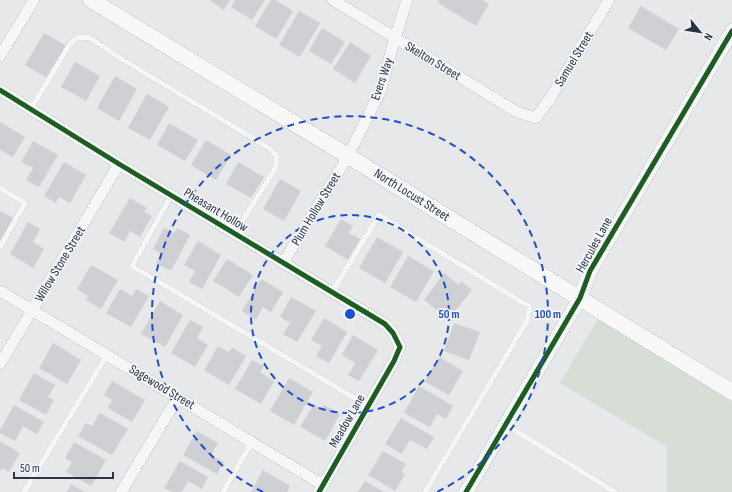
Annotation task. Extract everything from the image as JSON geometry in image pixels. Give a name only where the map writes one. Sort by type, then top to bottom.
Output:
[{"type":"main road","name":"North Locust Street","points":[[91,0],[732,392]]},
{"type":"street","points":[[0,56],[34,0]]},
{"type":"street","name":"Skelton Street","points":[[333,0],[517,112],[536,118]]},
{"type":"street","name":"Evers Way","points":[[348,156],[380,92],[395,38],[408,0]]},
{"type":"street","name":"Samuel Street","points":[[536,118],[551,97],[609,0]]},
{"type":"street","name":"Hercules Lane","points":[[466,492],[580,298],[590,270],[732,31]]},
{"type":"street","name":"Pheasant Hollow","points":[[0,90],[171,196],[385,324],[393,333],[400,348],[394,361]]},
{"type":"street","name":"Plum Hollow Street","points":[[283,263],[348,156]]},
{"type":"street","name":"Willow Stone Street","points":[[0,364],[120,164]]},
{"type":"street","name":"Sagewood Street","points":[[0,291],[252,441],[321,488]]},
{"type":"street","name":"Meadow Lane","points":[[321,488],[394,361]]},
{"type":"street","points":[[121,492],[178,397]]},
{"type":"lane","points":[[31,109],[70,44],[77,38],[89,37],[120,58],[263,144],[277,157],[275,169],[234,234]]},
{"type":"lane","points":[[0,188],[25,203],[0,247]]},
{"type":"lane","points":[[171,196],[132,266],[368,406]]},
{"type":"lane","points":[[332,292],[379,215],[530,307],[527,321],[425,492]]},
{"type":"lane","points":[[24,492],[108,355]]},
{"type":"lane","points":[[506,425],[615,492]]},
{"type":"lane","points":[[223,492],[252,441]]},
{"type":"shaded area","points":[[599,317],[732,402],[732,492],[667,492],[667,447],[560,383]]},
{"type":"building","points":[[209,0],[230,0],[224,10]]},
{"type":"building","points":[[235,0],[265,0],[252,20],[231,7]]},
{"type":"building","points":[[271,0],[276,0],[293,11],[276,39],[255,26]]},
{"type":"building","points":[[440,0],[482,0],[489,4],[476,26],[438,3]]},
{"type":"building","points":[[641,6],[679,29],[666,50],[628,28]]},
{"type":"building","points":[[299,11],[320,23],[300,57],[279,45]]},
{"type":"building","points":[[322,28],[345,42],[331,64],[309,51]]},
{"type":"building","points":[[44,33],[67,46],[48,79],[25,65]]},
{"type":"building","points":[[350,42],[371,56],[355,83],[333,69]]},
{"type":"building","points":[[75,62],[100,76],[86,101],[61,87]]},
{"type":"building","points":[[115,76],[137,89],[119,121],[97,108]]},
{"type":"building","points":[[147,94],[169,107],[150,140],[128,128]]},
{"type":"building","points":[[0,122],[25,137],[13,157],[0,150]]},
{"type":"building","points":[[169,123],[198,140],[185,161],[157,145]]},
{"type":"building","points":[[206,140],[231,155],[216,180],[191,165]]},
{"type":"building","points":[[33,141],[58,155],[39,187],[26,180],[33,168],[21,162]]},
{"type":"building","points":[[64,162],[86,175],[70,203],[59,197],[56,203],[44,196]]},
{"type":"building","points":[[238,162],[264,177],[251,198],[226,184]]},
{"type":"building","points":[[280,179],[301,191],[284,221],[263,209]]},
{"type":"building","points":[[130,198],[147,208],[144,212],[152,216],[140,237],[130,231],[124,242],[109,233]]},
{"type":"building","points":[[0,211],[15,219],[0,245]]},
{"type":"building","points":[[341,219],[353,226],[349,233],[360,239],[348,260],[325,246]]},
{"type":"building","points":[[28,222],[40,229],[33,242],[44,249],[33,268],[10,254]]},
{"type":"building","points":[[164,228],[174,233],[177,228],[190,235],[171,271],[156,263],[161,254],[153,249]]},
{"type":"building","points":[[377,237],[403,252],[385,283],[359,268]]},
{"type":"building","points":[[198,241],[221,255],[202,289],[189,282],[195,271],[184,265]]},
{"type":"building","points":[[408,256],[434,271],[416,302],[390,287]]},
{"type":"building","points":[[227,259],[253,275],[239,297],[213,281]]},
{"type":"building","points":[[91,265],[118,280],[101,309],[86,300],[88,296],[77,289]]},
{"type":"building","points":[[444,273],[459,285],[461,281],[472,290],[449,319],[424,300]]},
{"type":"building","points":[[261,279],[283,292],[271,312],[263,307],[256,320],[242,311]]},
{"type":"building","points":[[120,289],[132,296],[136,289],[149,296],[131,327],[106,313]]},
{"type":"building","points":[[291,297],[316,311],[297,342],[283,334],[290,323],[280,317]]},
{"type":"building","points":[[160,301],[183,315],[165,347],[141,334]]},
{"type":"building","points":[[324,318],[347,332],[329,363],[316,356],[322,346],[311,340]]},
{"type":"building","points":[[190,320],[203,327],[197,338],[208,345],[195,367],[171,353]]},
{"type":"building","points":[[454,323],[480,332],[469,360],[444,351]]},
{"type":"building","points":[[353,335],[378,350],[359,381],[348,375],[355,363],[342,355]]},
{"type":"building","points":[[53,343],[81,360],[67,384],[39,368]]},
{"type":"building","points":[[218,346],[229,352],[232,347],[246,356],[229,385],[204,370]]},
{"type":"building","points":[[439,357],[463,371],[449,395],[425,382]]},
{"type":"building","points":[[252,360],[264,366],[260,372],[274,381],[261,404],[235,389]]},
{"type":"building","points":[[34,373],[55,385],[48,397],[54,400],[46,415],[19,400]]},
{"type":"building","points":[[289,378],[313,392],[294,425],[270,411]]},
{"type":"building","points":[[112,381],[145,400],[132,422],[108,408],[112,400],[104,395]]},
{"type":"building","points":[[419,386],[453,406],[446,419],[437,414],[430,427],[404,413]]},
{"type":"building","points":[[314,404],[322,409],[324,405],[340,414],[325,441],[300,427]]},
{"type":"building","points":[[14,405],[44,422],[37,434],[23,426],[15,441],[0,433],[0,430]]},
{"type":"building","points":[[100,413],[128,429],[112,455],[78,436],[86,423],[92,426]]},
{"type":"building","points":[[401,418],[434,437],[427,449],[410,440],[402,454],[385,444]]},
{"type":"building","points":[[197,431],[218,443],[211,455],[224,462],[217,474],[183,455]]},
{"type":"building","points":[[0,441],[20,453],[9,472],[2,468],[0,473]]},
{"type":"building","points":[[74,442],[106,460],[91,486],[66,472],[72,462],[65,458]]},
{"type":"building","points":[[383,451],[406,464],[401,472],[405,474],[395,491],[368,475]]},
{"type":"building","points":[[180,461],[208,477],[202,489],[188,481],[182,492],[172,492],[164,488]]},
{"type":"building","points":[[263,470],[290,486],[287,492],[251,492]]},
{"type":"building","points":[[365,481],[384,492],[358,492]]},
{"type":"building","points":[[71,484],[85,492],[67,492]]},
{"type":"cycle path","points":[[466,492],[580,298],[590,271],[732,31]]},
{"type":"cycle path","points":[[0,90],[119,164],[385,324],[393,333],[400,347],[394,361],[319,492]]}]
